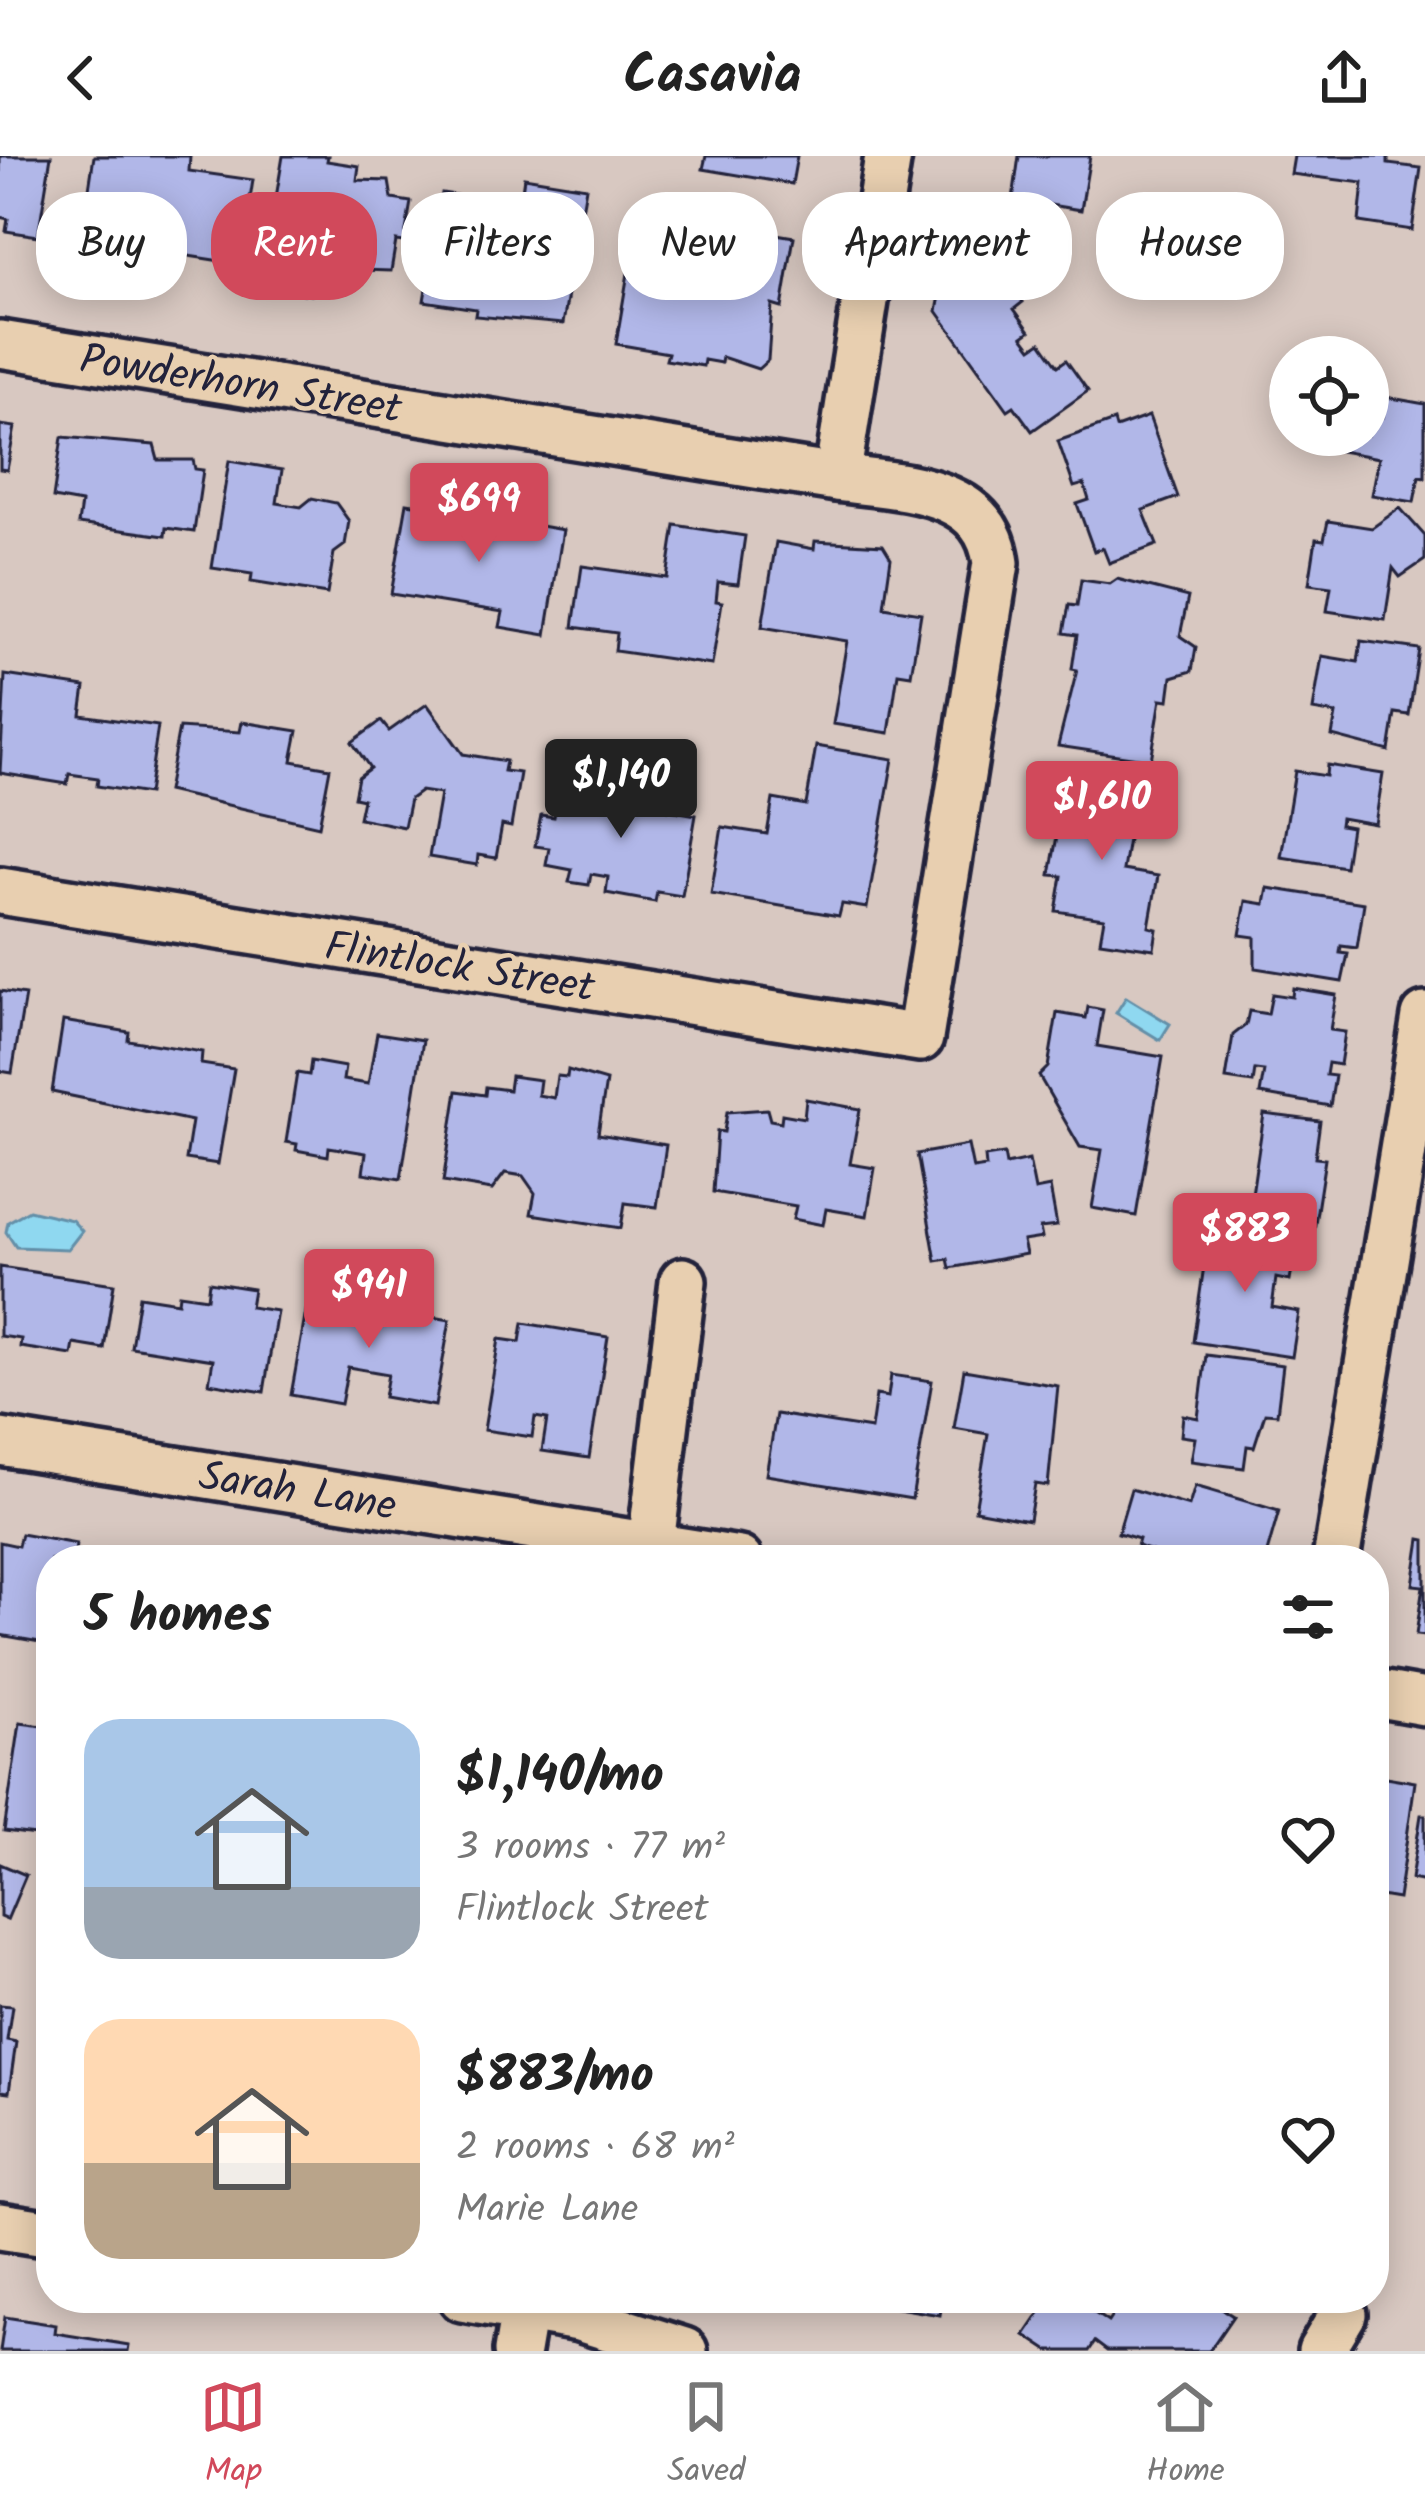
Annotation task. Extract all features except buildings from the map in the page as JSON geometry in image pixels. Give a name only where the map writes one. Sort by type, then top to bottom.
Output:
[{"type":"street","points":[[837,478],[888,156]]},
{"type":"street","name":"Powderhorn Street","points":[[0,344],[955,501],[985,526],[994,545],[995,579],[920,1038]]},
{"type":"street","name":"Flintlock Street","points":[[0,891],[920,1038]]},
{"type":"street","points":[[1338,1545],[1425,1016]]},
{"type":"street","points":[[652,1545],[683,1281]]},
{"type":"street","name":"Sarah Lane","points":[[0,1442],[604,1545]]},
{"type":"street","points":[[1389,1696],[1425,1702]]},
{"type":"street","points":[[0,2226],[36,2232]]},
{"type":"street","points":[[522,2319],[627,2330],[683,2351]]},
{"type":"water","points":[[1126,997],[1170,1024],[1160,1040],[1116,1013]]},
{"type":"water","points":[[29,1210],[72,1220],[82,1231],[68,1249],[16,1247],[6,1232],[8,1222]]}]
